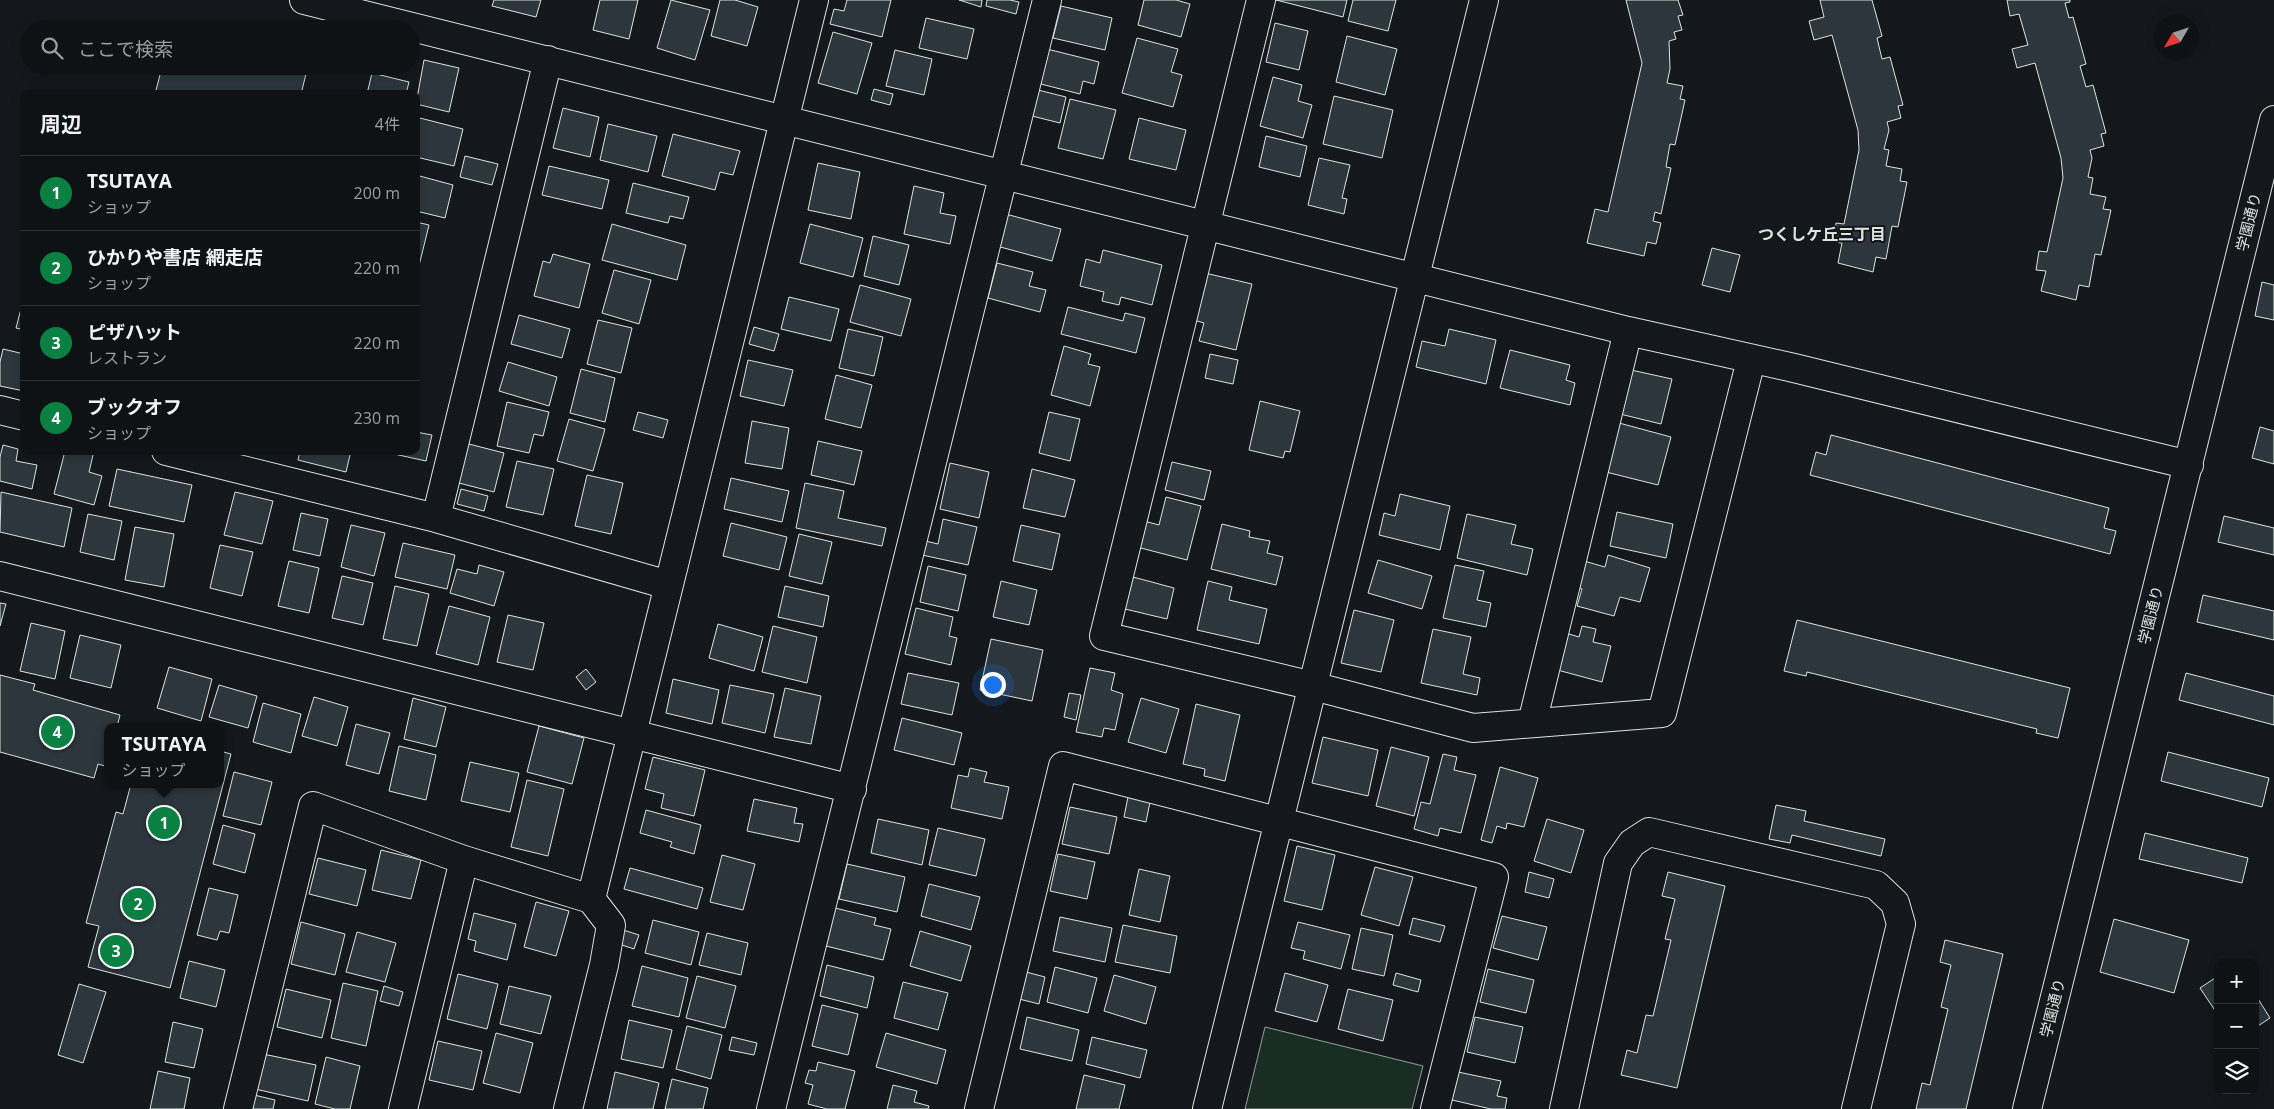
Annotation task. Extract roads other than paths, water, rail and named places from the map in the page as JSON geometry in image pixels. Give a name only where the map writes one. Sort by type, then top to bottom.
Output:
[{"type":"street","points":[[304,0],[385,20]]},
{"type":"street","points":[[591,899],[668,585],[786,120],[814,0]]},
{"type":"street","points":[[772,1109],[1047,0]]},
{"type":"street","points":[[1261,0],[1104,636],[1313,686],[1472,728],[1662,712],[1751,360]]},
{"type":"street","points":[[1207,1109],[1484,0]]},
{"type":"street","points":[[420,29],[1206,226],[2189,465]]},
{"type":"street","points":[[436,518],[548,60]]},
{"type":"street","name":"学園通り","points":[[2027,1109],[2274,120]]},
{"type":"street","points":[[1532,723],[1628,330]]},
{"type":"street","points":[[0,410],[20,415]]},
{"type":"street","points":[[182,455],[436,518],[668,585]]},
{"type":"street","points":[[0,576],[852,789]]},
{"type":"street","points":[[979,1109],[1063,766],[1494,876],[1435,1109]]},
{"type":"street","points":[[238,1109],[313,806],[464,860],[591,899],[611,925],[604,966],[568,1109]]},
{"type":"street","points":[[1564,1109],[1618,863],[1632,843],[1649,832],[1876,885],[1895,903],[1901,924],[1856,1109]]},
{"type":"street","points":[[403,1109],[464,860]]},
{"type":"place","name":"ブックオフ","points":[[57,732]]},
{"type":"place","name":"TSUTAYA","points":[[164,823]]},
{"type":"place","name":"ひかりや書店 網走店","points":[[138,904]]},
{"type":"place","name":"ピザハット","points":[[116,951]]},
{"type":"district","name":"つくしケ丘三丁目","points":[[1822,234]]}]
